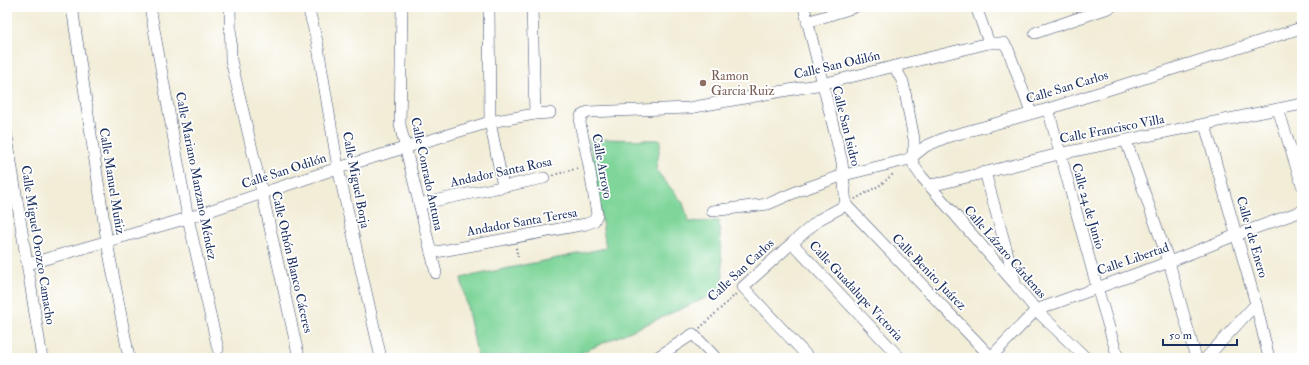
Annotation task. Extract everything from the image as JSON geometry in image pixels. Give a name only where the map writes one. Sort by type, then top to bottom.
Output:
[{"type":"street","name":"Calle Manuel Muñiz","points":[[72,7],[107,242],[129,358]]},
{"type":"street","name":"Calle Mariano Manzano Méndez","points":[[150,7],[188,218],[218,349]]},
{"type":"street","name":"Calle Othón Blanco Cáceres","points":[[230,7],[231,60],[299,358]]},
{"type":"street","name":"Calle Miguel Borja","points":[[308,7],[317,41],[338,168],[381,358]]},
{"type":"street","name":"Calle Conrado Antuna","points":[[402,7],[400,125],[436,273]]},
{"type":"street","points":[[489,7],[490,122],[503,186]]},
{"type":"street","points":[[532,7],[535,114]]},
{"type":"street","name":"Calle San Isidro","points":[[804,7],[844,175],[846,202]]},
{"type":"street","points":[[807,22],[855,7]]},
{"type":"street","points":[[976,7],[989,43]]},
{"type":"street","points":[[1035,33],[1111,7]]},
{"type":"street","name":"Calle San Carlos","points":[[712,211],[768,204],[798,191],[844,175],[909,159],[933,142],[1048,109],[1301,28]]},
{"type":"street","name":"Calle San Odilón","points":[[581,116],[588,112],[689,108],[822,84],[989,43],[1004,43],[1008,48],[1031,113]]},
{"type":"street","points":[[894,66],[903,82],[914,139],[914,147],[909,159]]},
{"type":"street","name":"Calle Francisco Villa","points":[[928,185],[943,183],[1059,154],[1302,104]]},
{"type":"street","name":"Calle 24 de Junio","points":[[1048,109],[1059,154],[1118,358]]},
{"type":"street","points":[[1278,109],[1302,185]]},
{"type":"street","name":"Calle San Odilón","points":[[28,264],[188,218],[262,192],[490,122],[535,114],[550,113]]},
{"type":"street","name":"Calle Arroyo","points":[[581,116],[580,123],[589,166],[596,214],[594,221]]},
{"type":"street","name":"Calle 1 de Enero","points":[[1205,125],[1256,304],[1269,358]]},
{"type":"street","name":"Calle Miguel Orozco Camacho","points":[[7,137],[42,358]]},
{"type":"street","points":[[1126,140],[1169,262],[1196,358]]},
{"type":"street","name":"Calle Lázaro Cárdenas","points":[[909,159],[928,185],[1016,284],[1036,310],[1086,358]]},
{"type":"street","points":[[984,172],[1016,284]]},
{"type":"street","name":"Andador Santa Rosa","points":[[419,204],[544,178]]},
{"type":"street","name":"Calle San Carlos","points":[[743,287],[820,219],[846,202]]},
{"type":"street","name":"Calle Benito Juárez","points":[[846,202],[991,358]]},
{"type":"street","name":"Calle Libertad","points":[[991,358],[1036,310],[1169,262],[1236,234],[1302,211]]},
{"type":"street","name":"Andador Santa Teresa","points":[[430,252],[586,224],[594,221]]},
{"type":"street","name":"Calle Guadalupe Victoria","points":[[792,243],[900,358]]},
{"type":"street","points":[[743,287],[809,358]]},
{"type":"street","points":[[1206,358],[1256,304]]},
{"type":"street","points":[[656,358],[693,334],[716,358]]},
{"type":"path","points":[[846,202],[882,184],[897,172],[909,159]]},
{"type":"path","name":"Andador Santa Rosa","points":[[544,178],[589,166]]},
{"type":"path","name":"Calle San Carlos","points":[[693,334],[743,287]]},
{"type":"green space","points":[[589,139],[661,140],[656,170],[683,203],[689,222],[719,221],[724,290],[569,358],[478,358],[461,278],[606,248]]},
{"type":"place","name":"Ramon Garcia Ruiz","points":[[703,83]]}]
